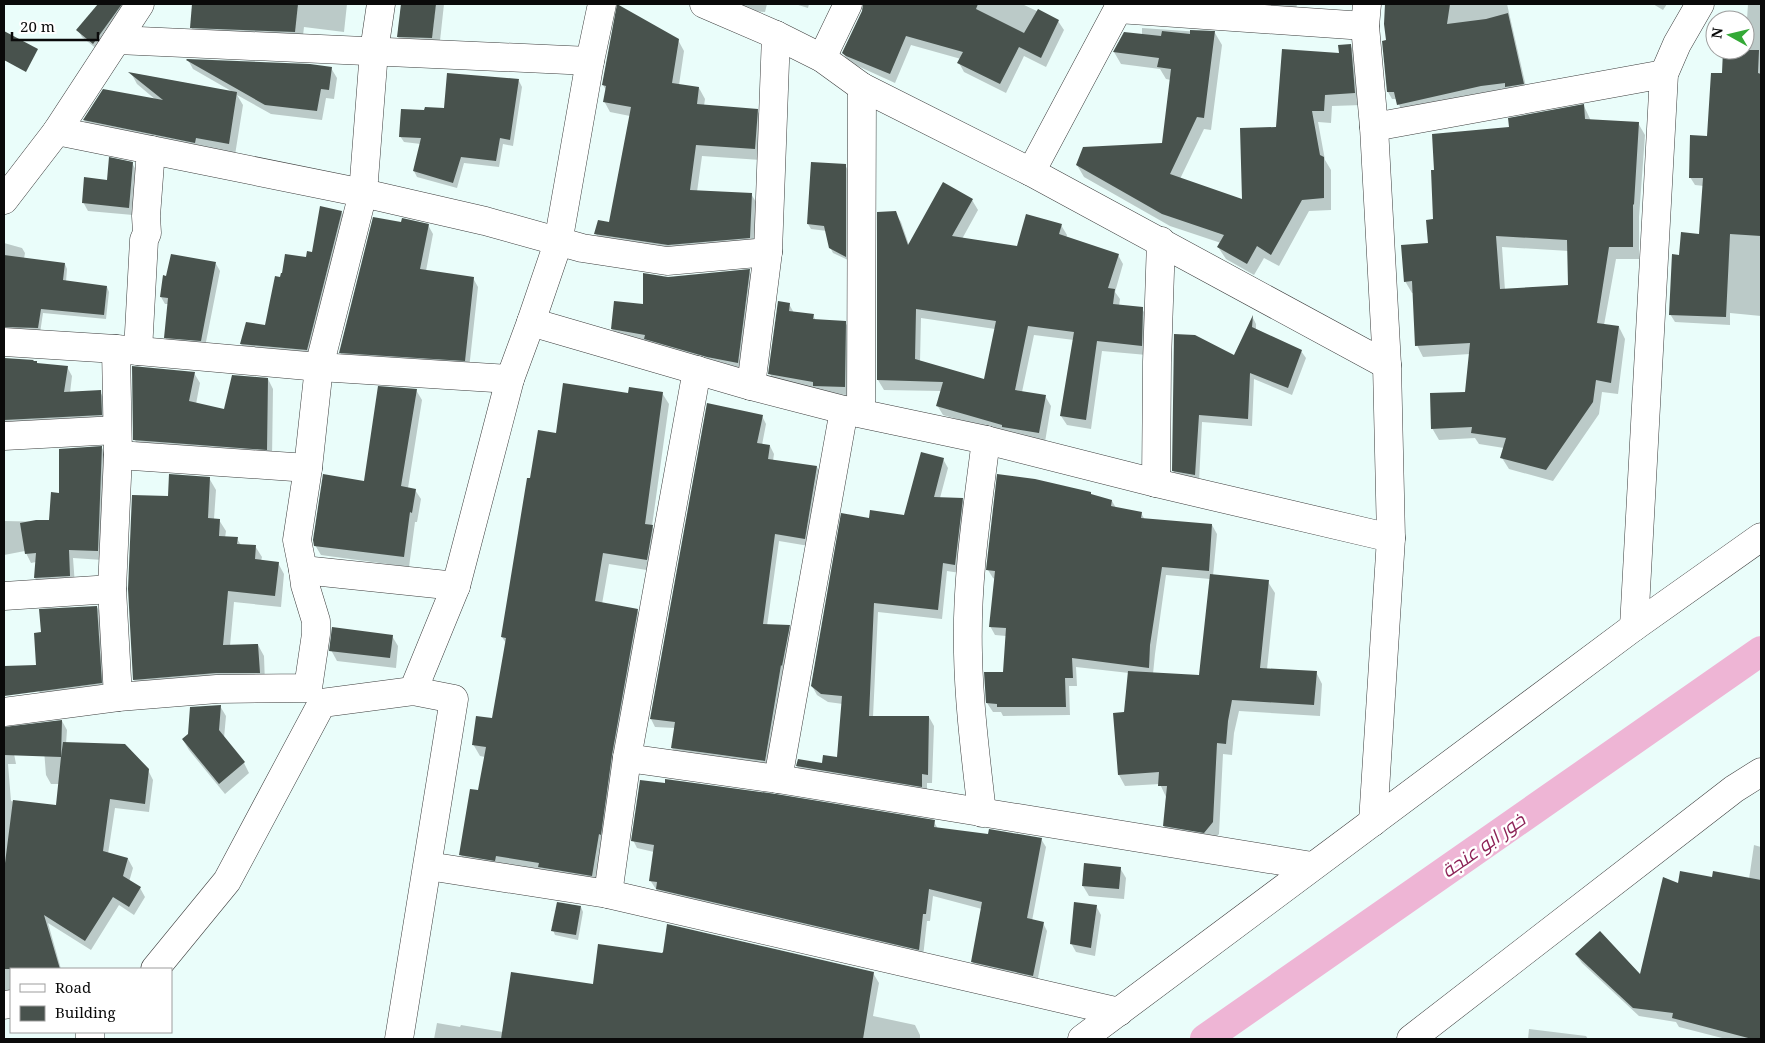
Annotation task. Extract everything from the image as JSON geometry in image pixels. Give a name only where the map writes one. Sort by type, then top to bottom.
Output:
[{"type":"street","points":[[4,200],[57,131],[140,4]]},
{"type":"street","points":[[156,968],[227,881],[315,695],[316,621],[305,585],[304,570],[297,540],[308,468],[319,368],[363,193],[374,51],[381,4]]},
{"type":"street","points":[[413,691],[456,586],[510,379],[558,242],[602,4]]},
{"type":"street","points":[[704,4],[776,35],[822,58],[862,87],[1031,172],[1387,365]]},
{"type":"street","points":[[822,58],[848,4]]},
{"type":"street","points":[[1634,628],[1664,74],[1677,44],[1700,4]]},
{"type":"street","points":[[1031,172],[1118,6],[1366,15],[1387,365],[1391,538],[1374,822]]},
{"type":"street","points":[[751,386],[768,252],[776,35]]},
{"type":"street","points":[[116,40],[590,61]]},
{"type":"street","points":[[1374,127],[1664,74]]},
{"type":"street","points":[[778,779],[853,412],[862,87]]},
{"type":"street","points":[[57,131],[363,193],[485,221],[582,248],[660,261],[768,252]]},
{"type":"street","points":[[118,697],[112,589],[118,443],[127,350],[144,240],[147,233],[146,216],[151,150]]},
{"type":"street","points":[[1156,483],[1156,362],[1161,241]]},
{"type":"street","points":[[531,322],[751,386],[853,412],[986,440],[1156,483],[1391,538]]},
{"type":"street","points":[[4,342],[127,350],[319,368],[510,379]]},
{"type":"street","points":[[608,894],[627,758],[697,370]]},
{"type":"street","points":[[4,436],[118,443],[308,468]]},
{"type":"street","points":[[982,813],[970,699],[968,652],[970,564],[986,440]]},
{"type":"street","points":[[1082,1039],[1312,866],[1634,628],[1761,537]]},
{"type":"street","points":[[304,570],[456,586]]},
{"type":"street","points":[[4,596],[112,589]]},
{"type":"street","points":[[4,712],[118,697],[217,689],[315,695],[413,691],[454,699],[399,1039]]},
{"type":"street","points":[[627,758],[778,779],[1312,866]]},
{"type":"street","points":[[1411,1039],[1734,789],[1761,772]]},
{"type":"street","points":[[428,866],[608,894],[1119,1012]]},
{"type":"building","points":[[98,4],[122,4],[93,44],[76,30]]},
{"type":"building","points":[[192,4],[298,4],[295,32],[190,28]]},
{"type":"building","points":[[401,4],[436,4],[432,38],[397,37]]},
{"type":"building","points":[[617,4],[679,39],[672,83],[699,87],[697,104],[758,109],[755,149],[696,145],[690,190],[752,193],[750,238],[668,245],[594,234],[598,220],[609,222],[631,107],[603,102],[606,86],[602,85]]},
{"type":"building","points":[[863,4],[978,4],[976,9],[1024,33],[1038,9],[1059,20],[1041,58],[1019,47],[1000,84],[957,63],[963,52],[906,36],[890,74],[846,56],[842,53],[862,11]]},
{"type":"building","points":[[1385,4],[1450,4],[1447,24],[1486,19],[1508,13],[1524,84],[1505,87],[1505,83],[1481,86],[1397,105],[1394,92],[1387,92],[1382,41],[1386,40],[1384,24]]},
{"type":"building","points":[[1190,30],[1215,31],[1204,118],[1197,117],[1170,174],[1242,199],[1240,128],[1276,127],[1282,49],[1339,53],[1338,45],[1351,44],[1355,93],[1325,95],[1324,111],[1312,111],[1320,155],[1324,157],[1324,198],[1302,200],[1271,255],[1257,246],[1247,264],[1217,247],[1224,235],[1162,214],[1076,165],[1083,147],[1162,143],[1171,69],[1157,67],[1159,58],[1113,52],[1124,32],[1161,36],[1162,31],[1190,34]]},
{"type":"building","points":[[4,31],[38,49],[26,72],[4,60]]},
{"type":"building","points":[[1755,50],[1759,50],[1758,73],[1761,74],[1761,236],[1730,234],[1726,317],[1669,315],[1672,254],[1679,255],[1681,232],[1699,234],[1703,178],[1689,178],[1690,135],[1707,136],[1711,73],[1722,73],[1723,60],[1755,60]]},
{"type":"building","points":[[187,59],[310,64],[332,67],[329,90],[321,89],[317,111],[265,105]]},
{"type":"building","points":[[128,72],[237,92],[229,144],[196,138],[195,143],[83,120],[103,89],[163,100]]},
{"type":"building","points":[[447,73],[519,79],[510,140],[500,138],[496,161],[461,157],[453,183],[413,171],[421,138],[399,137],[401,109],[424,110],[425,107],[444,108]]},
{"type":"building","points":[[1584,104],[1585,119],[1639,122],[1633,205],[1633,247],[1609,247],[1597,323],[1619,326],[1611,383],[1596,380],[1593,402],[1546,470],[1500,458],[1506,438],[1471,433],[1472,427],[1431,429],[1430,393],[1465,392],[1470,343],[1415,346],[1412,281],[1404,282],[1401,245],[1428,243],[1426,220],[1433,219],[1431,170],[1434,170],[1432,134],[1509,127],[1508,118]],"holes":[[[1496,236],[1567,240],[1568,285],[1500,289]]]},
{"type":"building","points":[[109,157],[133,162],[129,208],[82,203],[84,177],[107,180]]},
{"type":"building","points":[[811,162],[846,164],[846,257],[829,248],[824,226],[807,224]]},
{"type":"building","points":[[943,182],[973,199],[952,236],[1017,246],[1026,214],[1062,224],[1059,234],[1119,254],[1108,288],[1115,289],[1113,304],[1143,307],[1142,346],[1097,341],[1086,420],[1060,416],[1074,332],[1028,326],[1015,390],[1046,395],[1039,433],[1002,427],[1002,425],[936,406],[943,382],[877,380],[877,212],[896,211],[908,245]],"holes":[[[916,309],[996,321],[984,379],[915,359]]]},
{"type":"building","points":[[320,206],[342,211],[307,350],[240,344],[246,322],[265,325],[275,276],[280,277],[282,273],[285,254],[306,257],[307,251],[312,252]]},
{"type":"building","points":[[373,217],[401,222],[402,218],[429,224],[420,269],[474,277],[465,361],[339,353]]},
{"type":"building","points":[[171,254],[216,262],[201,341],[164,338],[168,298],[160,297],[163,275],[166,276]]},
{"type":"building","points":[[4,255],[65,263],[63,280],[107,286],[104,315],[41,309],[38,328],[4,327]]},
{"type":"building","points":[[750,269],[738,363],[707,357],[644,339],[645,335],[611,329],[614,301],[643,304],[643,273],[668,277]]},
{"type":"building","points":[[778,301],[790,303],[789,311],[814,314],[813,319],[846,321],[845,387],[813,386],[813,382],[768,374]]},
{"type":"building","points":[[1253,315],[1252,327],[1302,350],[1288,388],[1250,373],[1248,419],[1199,415],[1195,475],[1172,471],[1174,334],[1195,335],[1234,355]]},
{"type":"building","points":[[4,358],[34,360],[37,363],[68,366],[64,392],[101,390],[102,415],[4,420]]},
{"type":"building","points":[[132,366],[195,372],[189,401],[224,409],[232,375],[268,378],[267,450],[133,440]]},
{"type":"building","points":[[563,383],[628,393],[629,387],[663,392],[645,524],[653,525],[647,560],[603,553],[595,601],[638,609],[612,755],[601,835],[599,834],[592,876],[538,867],[539,863],[496,856],[495,861],[459,855],[470,789],[478,790],[486,747],[472,745],[476,716],[492,718],[506,638],[501,637],[527,478],[530,478],[538,430],[556,433]]},
{"type":"building","points":[[378,386],[417,389],[401,486],[416,489],[412,513],[410,512],[404,557],[314,546],[313,540],[323,474],[364,481]]},
{"type":"building","points":[[707,403],[763,415],[757,443],[770,445],[768,459],[817,466],[805,539],[775,534],[763,624],[790,625],[781,665],[765,761],[671,748],[675,722],[650,719]]},
{"type":"building","points":[[102,446],[98,551],[69,550],[70,576],[34,578],[36,553],[25,554],[20,523],[49,520],[51,492],[59,493],[59,449]]},
{"type":"building","points":[[921,452],[944,458],[934,497],[963,498],[955,565],[943,563],[938,610],[874,603],[869,716],[929,716],[928,775],[922,774],[922,787],[796,766],[798,759],[822,763],[823,755],[837,757],[842,696],[821,694],[811,686],[841,513],[869,518],[870,510],[904,515]]},
{"type":"building","points":[[169,474],[210,477],[208,518],[220,519],[219,536],[238,537],[237,544],[256,545],[255,559],[279,562],[275,596],[228,591],[223,645],[258,644],[260,673],[216,673],[133,680],[128,589],[132,495],[168,496]]},
{"type":"building","points":[[997,474],[1035,479],[1091,492],[1091,494],[1112,500],[1111,506],[1142,512],[1141,518],[1212,524],[1209,571],[1162,567],[1150,645],[1149,668],[1072,658],[1073,678],[1065,678],[1066,707],[997,707],[997,704],[986,703],[984,672],[1003,672],[1006,628],[989,627],[995,571],[986,570]]},
{"type":"building","points":[[1210,574],[1269,580],[1260,668],[1317,671],[1314,705],[1232,700],[1226,744],[1217,743],[1213,822],[1204,833],[1163,826],[1167,786],[1158,786],[1159,772],[1118,775],[1113,713],[1124,712],[1128,671],[1199,675]]},
{"type":"building","points":[[97,606],[102,683],[4,696],[4,666],[36,665],[34,633],[41,632],[39,609]]},
{"type":"building","points":[[332,627],[393,635],[390,658],[329,651]]},
{"type":"building","points":[[221,705],[219,730],[245,762],[219,784],[182,739],[188,734],[190,707]]},
{"type":"building","points":[[62,720],[61,757],[4,755],[4,727]]},
{"type":"building","points":[[63,742],[125,744],[149,769],[145,804],[110,799],[103,851],[128,858],[123,876],[141,887],[129,907],[113,897],[85,941],[44,915],[60,968],[4,969],[4,871],[13,800],[56,805]]},
{"type":"building","points":[[665,779],[776,794],[935,820],[934,827],[988,834],[989,829],[1042,838],[1027,918],[1044,922],[1033,976],[971,962],[982,902],[929,889],[926,914],[923,914],[919,950],[656,889],[657,882],[649,881],[654,845],[631,841],[640,780],[665,783]]},
{"type":"building","points":[[1084,863],[1121,867],[1119,889],[1082,886]]},
{"type":"building","points":[[1680,871],[1712,877],[1713,871],[1761,880],[1761,1039],[1752,1039],[1672,1018],[1673,1013],[1633,1008],[1575,954],[1600,931],[1640,974],[1663,877],[1678,883]]},
{"type":"building","points":[[557,902],[581,906],[576,935],[551,931]]},
{"type":"building","points":[[1074,902],[1097,905],[1091,948],[1070,944]]},
{"type":"building","points":[[667,924],[874,972],[863,1039],[501,1039],[511,972],[593,984],[598,944],[662,953]]},
{"type":"waterway","name":"خور ابو عنجة","points":[[1205,1039],[1761,651]]}]
